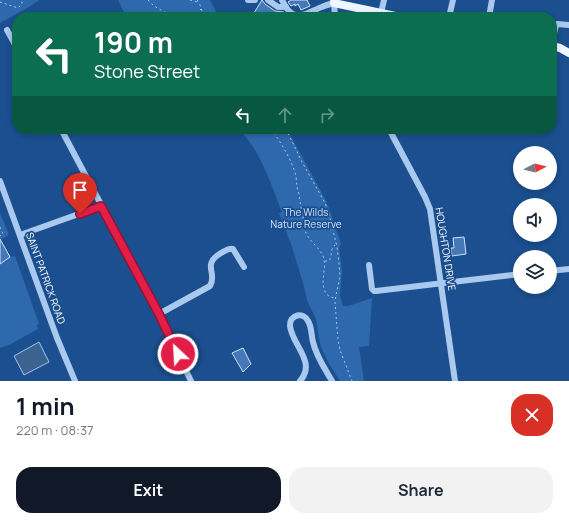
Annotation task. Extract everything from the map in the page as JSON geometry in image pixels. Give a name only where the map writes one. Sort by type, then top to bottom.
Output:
[{"type":"main road","points":[[334,2],[377,12]]},
{"type":"main road","points":[[557,47],[569,47]]},
{"type":"main road","points":[[557,47],[569,52]]},
{"type":"street","points":[[248,0],[254,0]]},
{"type":"street","points":[[268,0],[278,7],[286,7]]},
{"type":"street","points":[[282,0],[290,12]]},
{"type":"street","points":[[381,12],[384,0]]},
{"type":"street","points":[[450,12],[453,0]]},
{"type":"street","points":[[490,12],[492,0]]},
{"type":"street","points":[[309,12],[334,2],[335,12]]},
{"type":"street","points":[[557,24],[569,25]]},
{"type":"street","points":[[7,30],[12,39]]},
{"type":"street","points":[[64,134],[159,314],[191,381]]},
{"type":"street","name":"HOUGHTON DRIVE","points":[[392,134],[430,209],[455,381]]},
{"type":"street","name":"SAINT PATRICK ROAD","points":[[0,181],[57,338],[75,381]]},
{"type":"street","points":[[20,235],[101,206]]},
{"type":"street","points":[[159,314],[210,286],[212,280],[210,268],[212,260],[228,249],[232,249],[244,267]]},
{"type":"street","points":[[369,265],[372,289],[374,291],[513,275]]},
{"type":"street","points":[[557,270],[569,269]]},
{"type":"street","points":[[300,381],[305,372],[306,363],[292,333],[290,324],[294,317],[301,315],[305,317],[310,324],[317,355],[332,381]]},
{"type":"path","points":[[0,2],[18,8],[22,4],[22,0]]},
{"type":"path","points":[[148,0],[151,4],[166,12]]},
{"type":"path","points":[[190,0],[198,3]]},
{"type":"path","points":[[197,0],[202,12]]},
{"type":"path","points":[[198,12],[201,9]]},
{"type":"path","points":[[275,134],[282,144],[296,175],[296,188],[299,194],[306,232],[320,250],[324,261],[324,288],[326,294],[329,297],[336,298]]},
{"type":"path","points":[[288,134],[325,203],[336,244],[340,277],[336,298],[338,340],[340,350],[352,381]]},
{"type":"path","points":[[0,227],[4,234],[0,236]]},
{"type":"path","points":[[324,261],[329,261],[331,251],[336,244]]},
{"type":"green space","points":[[0,0],[39,0],[20,12],[12,12],[12,16],[0,23]]},
{"type":"green space","points":[[118,0],[210,0],[216,12],[124,12]]},
{"type":"green space","name":"The Wilds Nature Reserve","points":[[243,134],[290,134],[324,197],[341,244],[339,248],[342,270],[340,296],[343,306],[348,306],[372,298],[369,346],[359,347],[364,381],[340,381],[328,362],[321,347],[316,319],[307,300],[292,247],[279,213],[282,212],[264,167],[252,145]]},
{"type":"green space","points":[[0,213],[9,235],[0,240]]},
{"type":"green space","points":[[15,256],[39,324],[37,325],[38,329],[9,345],[0,348],[0,264],[10,257]]},
{"type":"shaded area","points":[[39,342],[49,362],[24,375],[14,356]]},
{"type":"building","points":[[262,0],[275,11],[284,12],[255,12]]},
{"type":"building","points":[[291,0],[307,0],[310,6],[301,10],[298,4],[291,6],[288,2]]},
{"type":"building","points":[[464,237],[466,254],[452,256],[451,248],[454,248],[453,238]]},
{"type":"building","points":[[0,239],[10,257],[0,264]]},
{"type":"building","points":[[243,348],[251,364],[243,372],[232,353]]},
{"type":"route","points":[[80,214],[101,206],[159,314],[178,354]]}]
